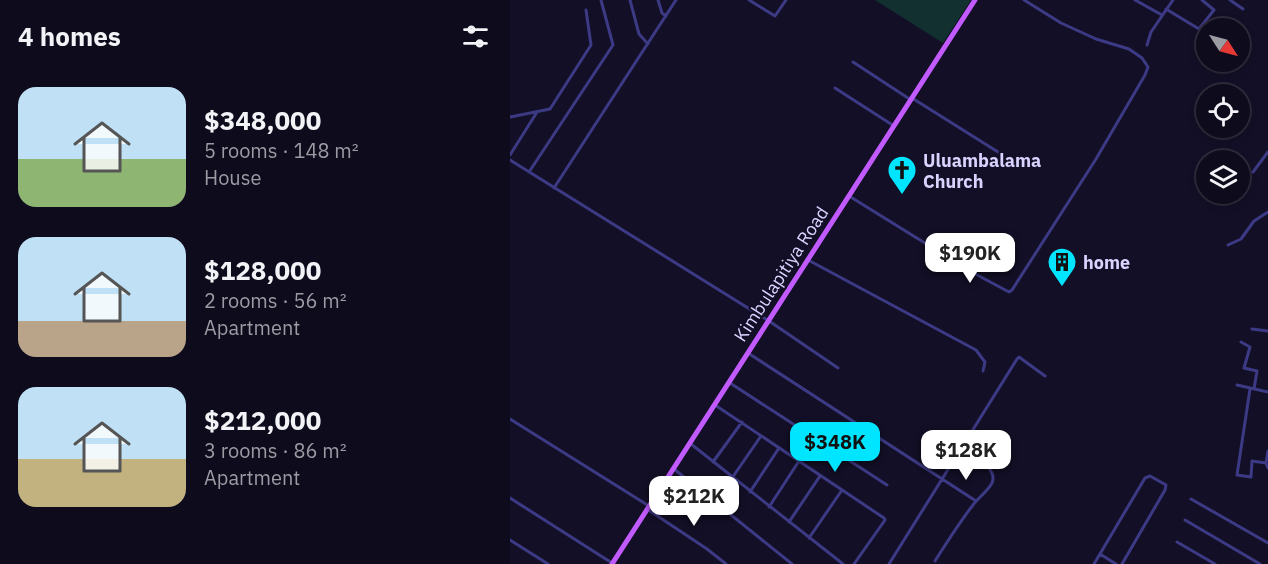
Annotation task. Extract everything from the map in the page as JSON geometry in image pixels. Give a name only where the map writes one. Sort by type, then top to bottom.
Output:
[{"type":"main road","name":"Kimbulapitiya Road","points":[[612,564],[975,0]]},
{"type":"street","points":[[529,172],[613,45],[601,0]]},
{"type":"street","points":[[630,0],[639,34],[648,44]]},
{"type":"street","points":[[658,0],[662,13],[666,16]]},
{"type":"street","points":[[554,188],[676,0]]},
{"type":"street","points":[[749,0],[756,2],[775,16],[786,0]]},
{"type":"street","points":[[849,196],[968,271],[1009,292],[1012,290],[1096,159],[1148,67],[1142,58],[1129,49],[1096,39],[1061,23],[1024,0]]},
{"type":"street","points":[[1135,0],[1162,15]]},
{"type":"street","points":[[1147,45],[1151,32],[1173,0]]},
{"type":"street","points":[[1166,9],[1199,29],[1214,10],[1202,0]]},
{"type":"street","points":[[1230,0],[1243,9]]},
{"type":"street","points":[[510,117],[550,109],[591,45],[586,10]]},
{"type":"street","points":[[853,62],[998,152]]},
{"type":"street","points":[[835,88],[894,126]]},
{"type":"street","points":[[510,154],[537,112]]},
{"type":"street","points":[[1252,172],[1268,152]]},
{"type":"street","points":[[510,160],[769,321],[838,368]]},
{"type":"street","points":[[1228,245],[1241,239],[1254,221],[1268,212]]},
{"type":"street","points":[[808,260],[976,350],[986,362],[983,371]]},
{"type":"street","points":[[1252,329],[1268,331]]},
{"type":"street","points":[[1241,342],[1250,347],[1244,368],[1257,371],[1237,475],[1251,477],[1252,461],[1266,463]]},
{"type":"street","points":[[748,353],[976,501]]},
{"type":"street","points":[[889,564],[1017,359],[1019,357],[1026,361],[1045,375]]},
{"type":"street","points":[[729,382],[887,485]]},
{"type":"street","points":[[1237,385],[1268,392]]},
{"type":"street","points":[[715,405],[885,520],[854,564]]},
{"type":"street","points":[[510,419],[648,508],[726,564]]},
{"type":"street","points":[[713,462],[742,422]]},
{"type":"street","points":[[732,478],[761,436]]},
{"type":"street","points":[[691,444],[843,564]]},
{"type":"street","points":[[750,492],[779,448]]},
{"type":"street","points":[[1268,452],[1266,463],[1268,468]]},
{"type":"street","points":[[769,507],[799,461]]},
{"type":"street","points":[[935,561],[976,501],[982,497],[993,481],[993,475],[987,465]]},
{"type":"street","points":[[674,469],[792,564]]},
{"type":"street","points":[[789,522],[820,476]]},
{"type":"street","points":[[1094,564],[1145,477],[1150,476],[1166,485],[1165,490],[1122,564]]},
{"type":"street","points":[[809,538],[842,490]]},
{"type":"street","points":[[510,498],[612,564]]},
{"type":"street","points":[[701,512],[712,499]]},
{"type":"street","points":[[1191,499],[1268,543]]},
{"type":"street","points":[[1185,520],[1260,564]]},
{"type":"street","points":[[510,540],[548,564]]},
{"type":"street","points":[[1177,542],[1215,564]]},
{"type":"street","points":[[1100,554],[1116,564]]},
{"type":"green space","points":[[875,0],[971,0],[943,43]]},
{"type":"place","name":"Uluambalama Church","points":[[902,196]]},
{"type":"place","name":"home","points":[[1062,288]]}]
